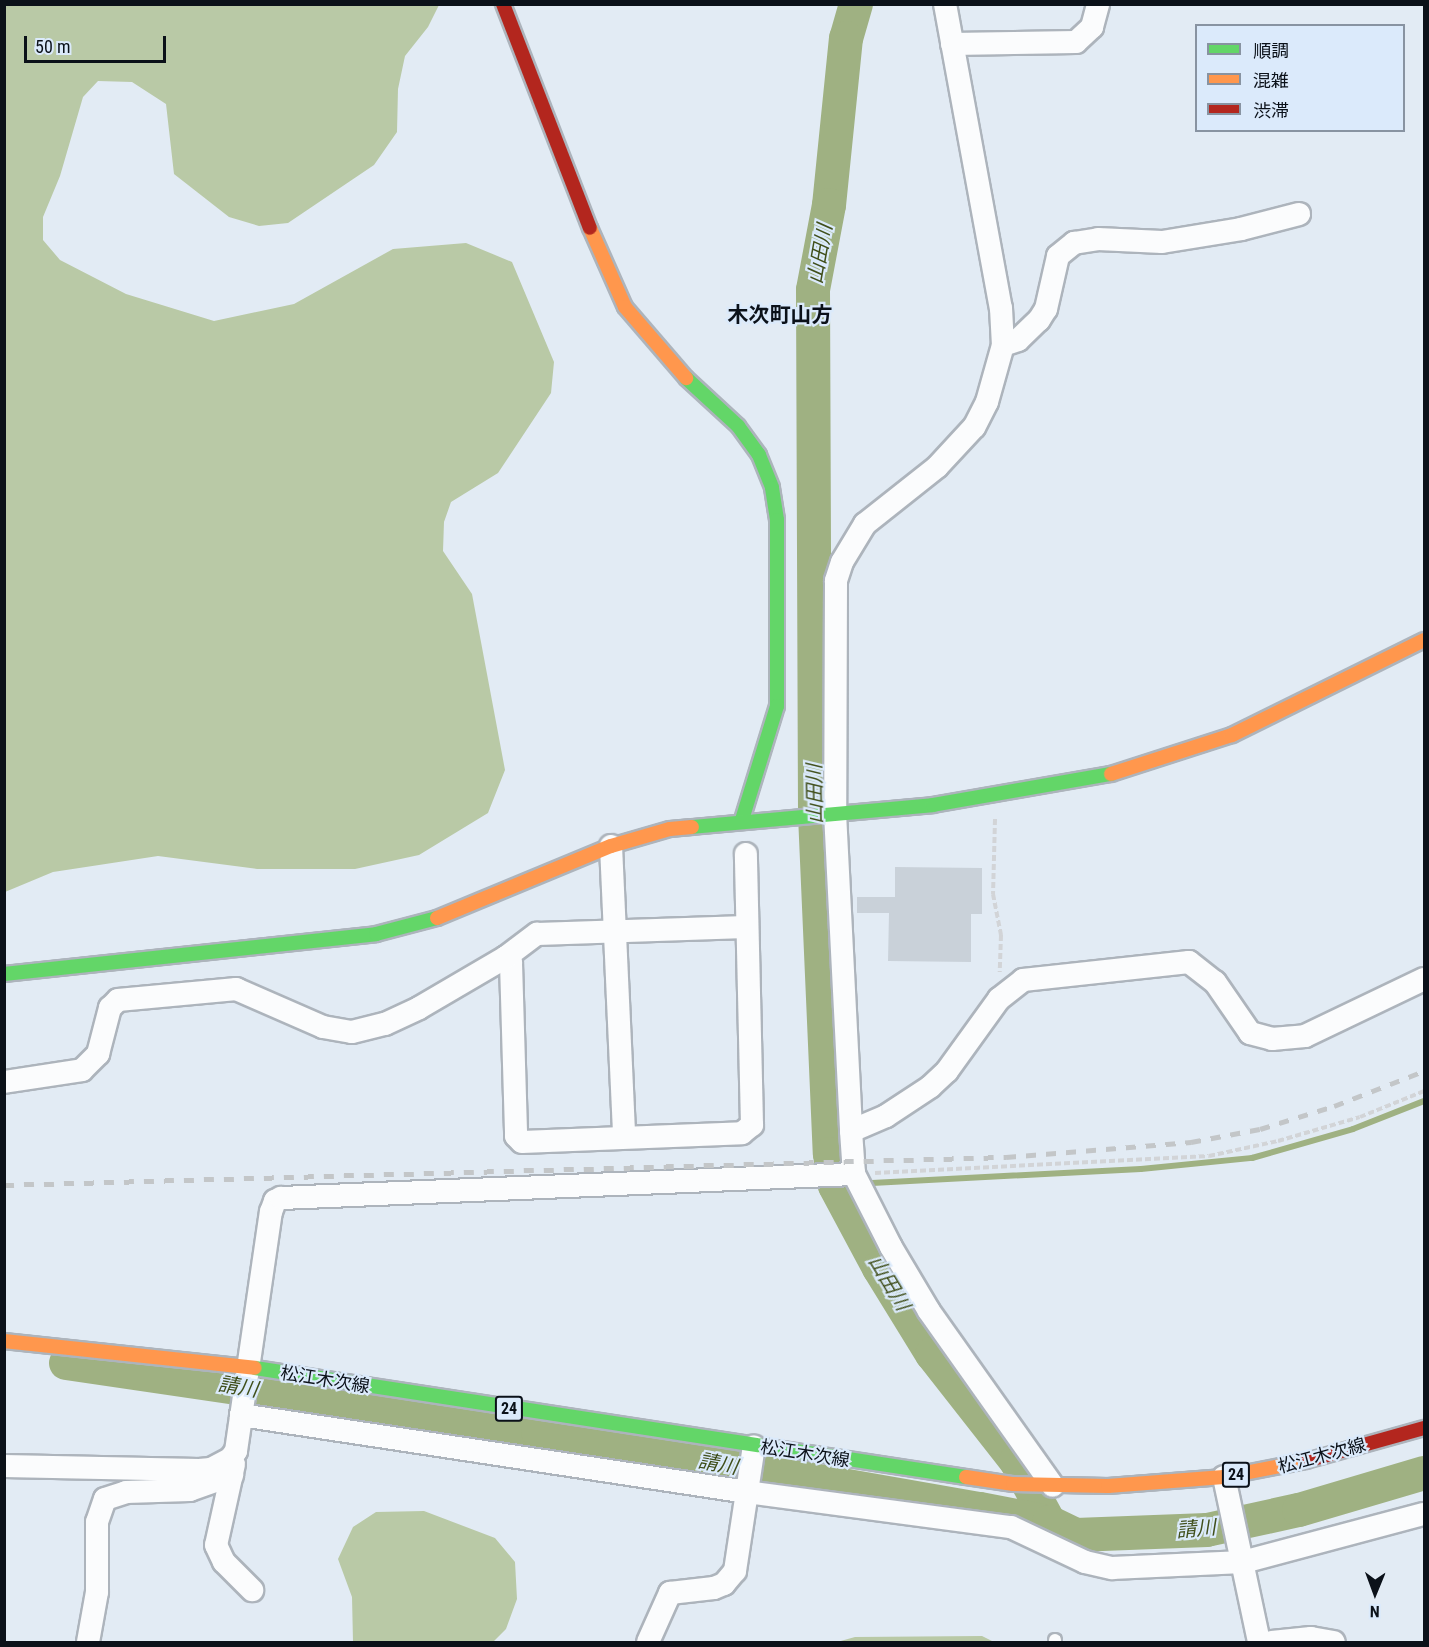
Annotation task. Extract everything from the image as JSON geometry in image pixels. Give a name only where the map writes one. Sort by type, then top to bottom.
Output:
[{"type":"street","points":[[503,4],[620,298],[646,338],[672,366],[738,426],[759,455],[772,488],[777,520],[777,706],[742,820]]},
{"type":"street","points":[[945,4],[1001,308],[1003,345],[987,402],[974,427],[937,467],[865,524],[842,562],[834,600],[829,813],[851,1131],[839,1174],[1048,1486]]},
{"type":"street","points":[[952,44],[1076,42],[1088,34],[1098,4]]},
{"type":"street","points":[[1003,345],[1018,340],[1039,320],[1046,309],[1058,256],[1074,243],[1098,239],[1162,242],[1241,229],[1299,214]]},
{"type":"street","points":[[4,974],[376,934],[425,923],[467,908],[611,846],[670,829],[742,820],[933,805],[1111,774],[1232,735],[1296,706],[1425,640]]},
{"type":"street","points":[[611,846],[624,1137]]},
{"type":"street","points":[[506,957],[511,963],[516,1136],[522,1142],[742,1133],[752,1125],[746,854]]},
{"type":"street","points":[[4,1082],[66,1075],[93,1062],[110,1008],[118,1000],[236,989],[323,1027],[352,1032],[386,1024],[419,1008],[506,957],[537,934],[746,927]]},
{"type":"street","points":[[851,1131],[886,1116],[930,1087],[947,1071],[999,999],[1023,980],[1188,962],[1215,982],[1250,1033],[1287,1039],[1305,1036],[1425,979]]},
{"type":"street","points":[[252,1590],[224,1562],[216,1545],[232,1475],[271,1212],[275,1201],[281,1198],[839,1174]]},
{"type":"street","name":"松江木次線","points":[[4,1341],[247,1367],[753,1453],[1013,1484],[1048,1486],[1224,1477],[1312,1460],[1425,1428]]},
{"type":"street","points":[[241,1415],[1011,1527],[1096,1567],[1242,1557],[1425,1514]]},
{"type":"street","points":[[4,1466],[199,1470],[223,1464],[236,1451]]},
{"type":"street","points":[[648,1642],[670,1593],[714,1588],[724,1584],[735,1571],[753,1453]]},
{"type":"street","points":[[88,1642],[97,1592],[97,1522],[105,1500],[126,1492],[190,1490],[232,1475]]},
{"type":"street","points":[[1224,1477],[1259,1642]]},
{"type":"street","points":[[1272,1642],[1311,1638],[1334,1642]]},
{"type":"path","points":[[995,809],[993,894],[1001,935],[999,999]]},
{"type":"path","points":[[839,1174],[1209,1156],[1329,1126],[1425,1091]]},
{"type":"green space","points":[[5,4],[439,5],[428,27],[405,56],[398,89],[397,132],[374,165],[288,223],[259,226],[229,217],[174,174],[166,104],[132,82],[98,81],[83,97],[60,176],[43,217],[43,240],[60,260],[126,294],[214,321],[294,304],[393,249],[466,243],[512,262],[554,362],[551,393],[498,473],[451,502],[444,522],[443,551],[472,594],[505,770],[488,813],[419,855],[355,869],[257,869],[158,856],[53,872],[5,892]]},
{"type":"green space","points":[[424,1511],[495,1538],[515,1562],[517,1599],[506,1629],[493,1642],[353,1642],[352,1597],[338,1559],[353,1527],[376,1512]]},
{"type":"green space","points":[[982,1636],[994,1642],[837,1642],[855,1637]]},
{"type":"building","points":[[895,867],[982,868],[982,914],[971,914],[971,962],[888,961],[889,913],[857,913],[857,897],[895,897]]},
{"type":"waterway","name":"山田川","points":[[856,4],[846,38],[829,205],[813,290],[815,815],[830,1154],[835,1186],[879,1268],[932,1354],[1016,1461],[1049,1522]]},
{"type":"waterway","points":[[872,1183],[1141,1169],[1252,1158],[1353,1129],[1424,1101]]},
{"type":"waterway","name":"山田川","points":[[835,1186],[844,1186]]},
{"type":"waterway","name":"請川","points":[[66,1363],[538,1432],[1049,1522],[1076,1535],[1207,1530],[1299,1510],[1424,1473]]},
{"type":"railway","points":[[4,1185],[1006,1157],[1191,1142],[1260,1129],[1334,1106],[1424,1071]]},
{"type":"traffic: fast","points":[[686,378],[738,426],[759,455],[772,488],[777,520],[777,706],[742,820]]},
{"type":"traffic: fast","points":[[692,827],[933,805],[1111,774]]},
{"type":"traffic: fast","points":[[4,974],[376,934],[437,918]]},
{"type":"traffic: fast","points":[[255,1368],[966,1477]]},
{"type":"traffic: slow","points":[[590,228],[625,307],[686,378]]},
{"type":"traffic: slow","points":[[1111,774],[1232,735],[1424,640]]},
{"type":"traffic: slow","points":[[437,918],[611,846],[670,829],[692,827]]},
{"type":"traffic: slow","points":[[4,1341],[255,1368]]},
{"type":"traffic: slow","points":[[966,1477],[1013,1484],[1108,1486],[1224,1477],[1306,1461]]},
{"type":"traffic: jam","points":[[503,4],[590,228]]},
{"type":"traffic: jam","points":[[1306,1461],[1424,1428]]},
{"type":"district","name":"木次町山方","points":[[780,315]]}]
